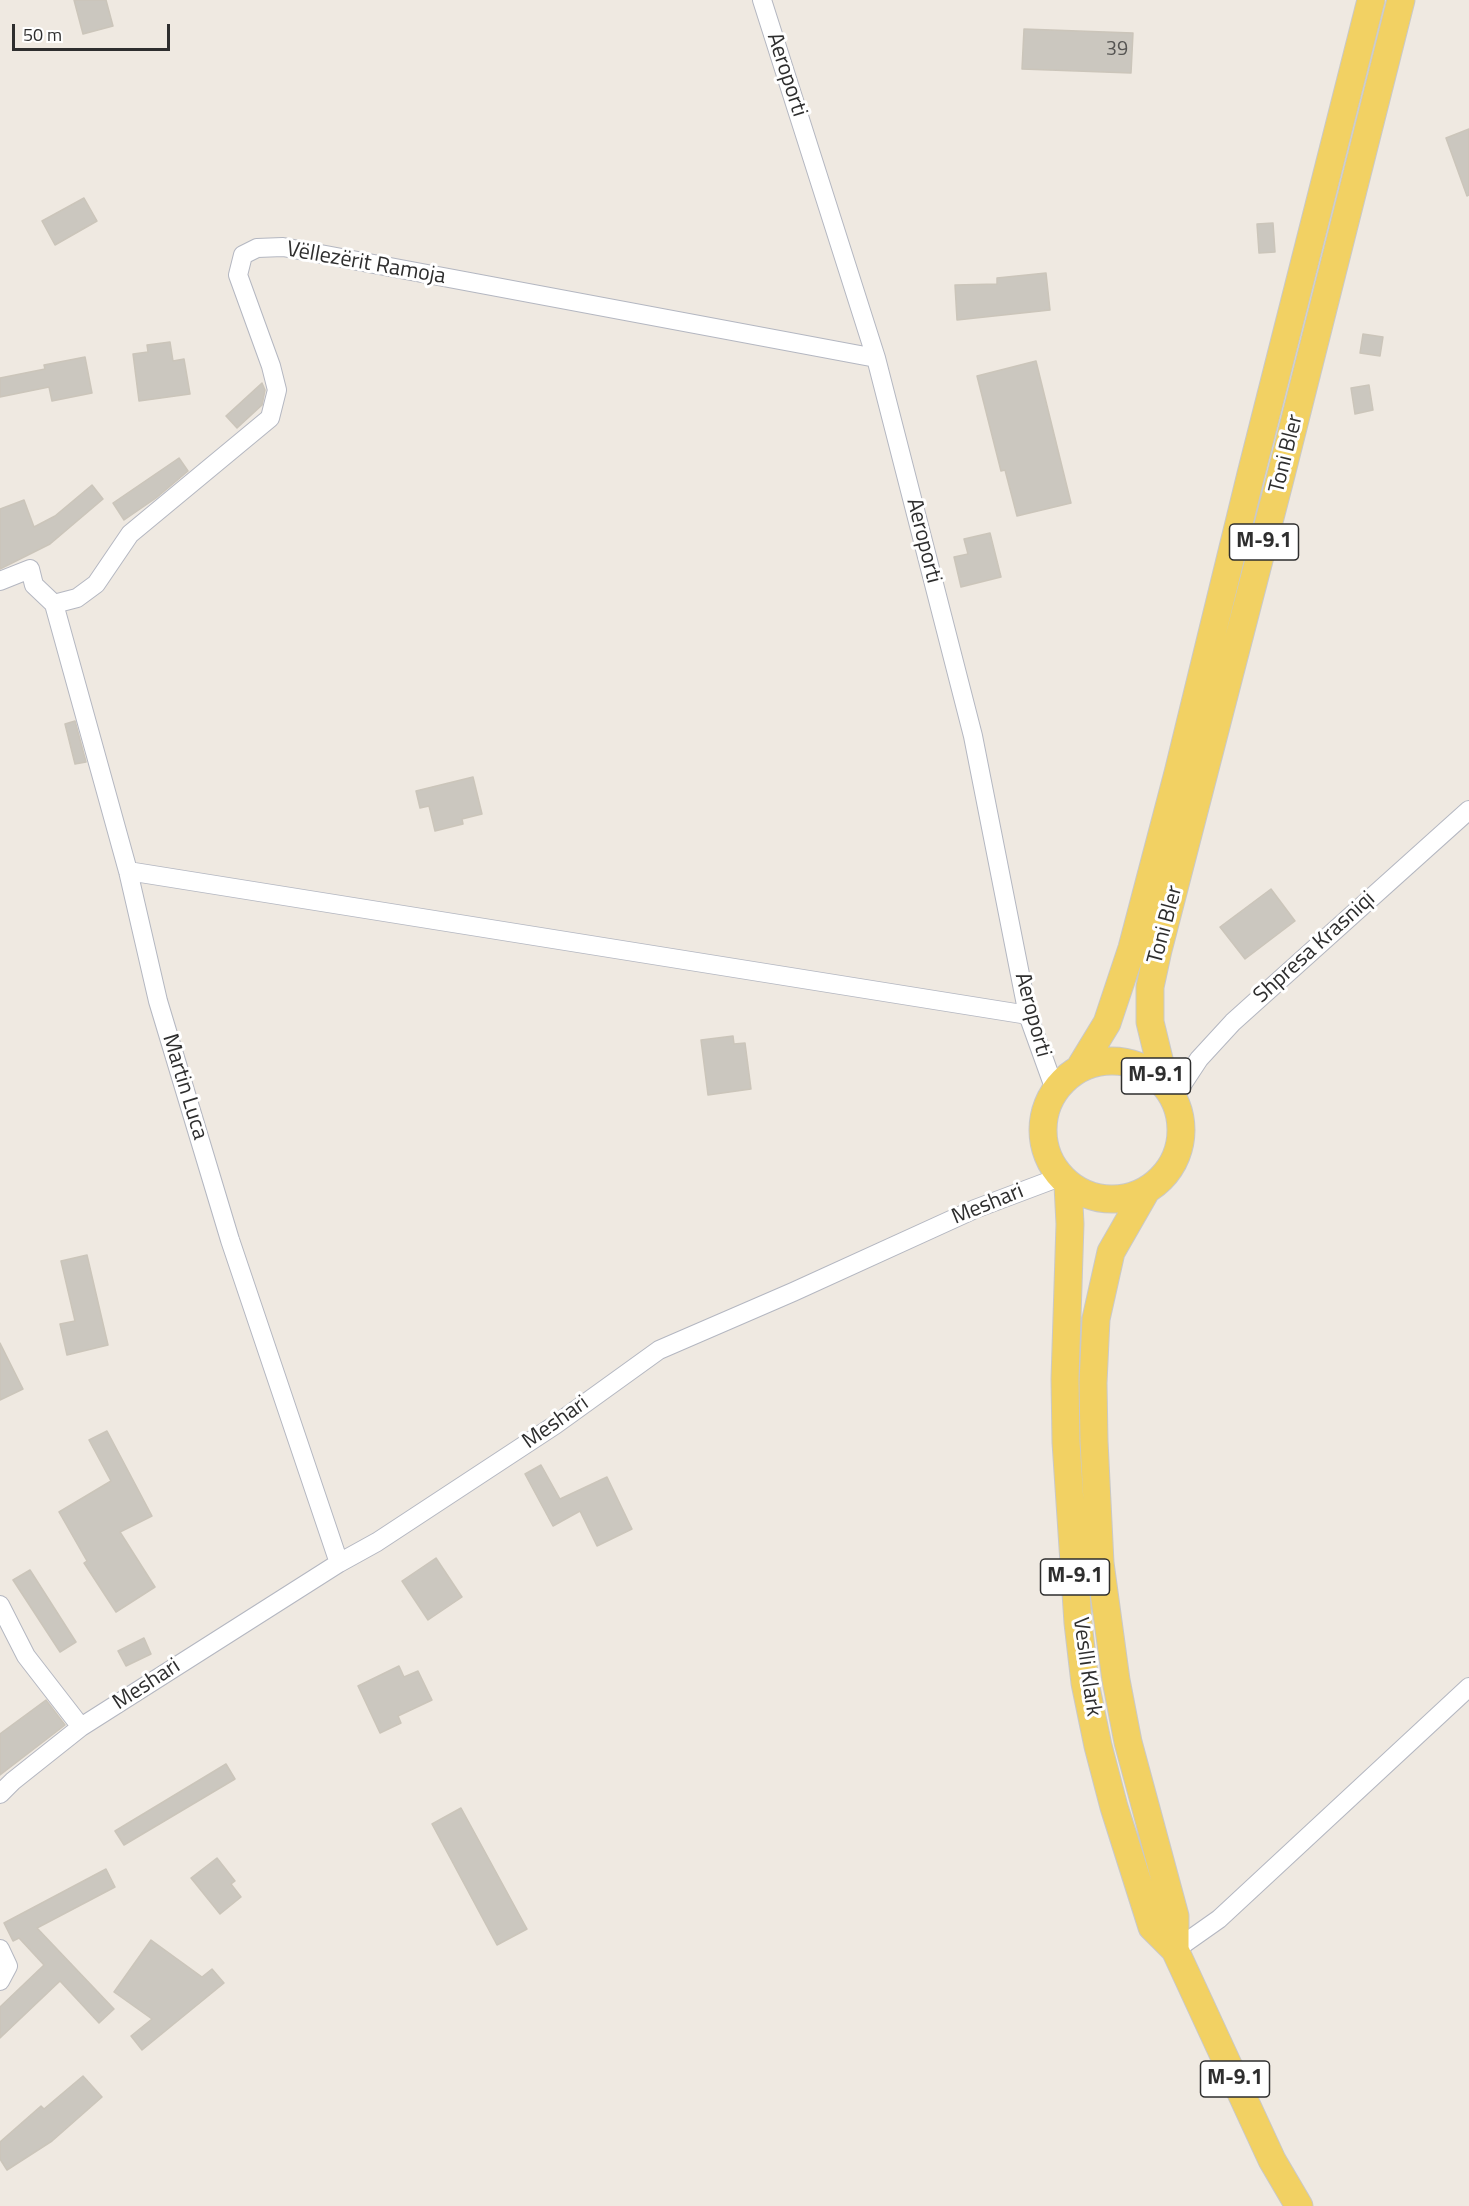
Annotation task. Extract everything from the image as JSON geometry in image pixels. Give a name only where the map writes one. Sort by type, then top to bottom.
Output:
[{"type":"main road","name":"Toni Bler","points":[[1079,1069],[1107,1023],[1132,948],[1178,773],[1371,0]]},
{"type":"main road","name":"Toni Bler","points":[[1169,1090],[1150,1022],[1150,987],[1401,0]]},
{"type":"main road","name":"M-9.1","points":[[1109,1061],[1124,1062],[1139,1066],[1153,1074],[1169,1090],[1181,1119],[1181,1142],[1169,1171],[1146,1191],[1116,1200],[1086,1195],[1064,1181],[1051,1164],[1042,1134],[1048,1104],[1056,1090],[1079,1069],[1109,1061]]},
{"type":"main road","name":"Veslli Klark","points":[[1064,1181],[1070,1233],[1065,1379],[1066,1442],[1078,1623],[1085,1683],[1114,1807],[1152,1926],[1175,1950],[1272,2160],[1299,2206]]},
{"type":"main road","name":"Veslli Klark","points":[[1146,1191],[1111,1252],[1096,1320],[1093,1383],[1094,1441],[1100,1563],[1116,1680],[1128,1742],[1175,1916],[1175,1950]]},
{"type":"street","name":"Aeroporti","points":[[762,0],[876,358],[973,736],[1028,1015],[1056,1090]]},
{"type":"street","name":"Vëllezërit Ramoja","points":[[54,604],[77,598],[96,584],[130,534],[270,418],[277,390],[271,366],[238,275],[243,255],[257,248],[283,247],[876,358]]},
{"type":"street","points":[[0,581],[30,569],[34,585],[54,604]]},
{"type":"street","name":"Martin Luca","points":[[54,604],[128,871],[158,1001],[230,1240],[339,1563]]},
{"type":"street","name":"Shpresa Krasniqi","points":[[1169,1090],[1233,1022],[1469,810]]},
{"type":"street","points":[[128,871],[1028,1015]]},
{"type":"street","name":"Meshari","points":[[0,1794],[81,1727],[339,1563],[377,1542],[555,1425],[659,1350],[794,1292],[975,1209],[1064,1181]]},
{"type":"street","points":[[0,1605],[26,1656],[81,1727]]},
{"type":"street","points":[[1175,1950],[1219,1918],[1469,1687]]},
{"type":"street","points":[[0,1949],[8,1966],[0,1981]]},
{"type":"building","points":[[74,0],[106,0],[113,26],[83,34]]},
{"type":"building","points":[[1024,29],[1133,33],[1131,73],[1022,69]]},
{"type":"building","points":[[1469,129],[1469,195],[1467,196],[1446,138]]},
{"type":"building","points":[[84,198],[97,221],[55,245],[42,221]]},
{"type":"building","points":[[1273,223],[1275,252],[1259,253],[1257,224]]},
{"type":"building","points":[[1046,273],[1050,310],[957,320],[955,285],[997,284],[997,278]]},
{"type":"building","points":[[1363,334],[1383,337],[1380,356],[1360,353]]},
{"type":"building","points":[[170,342],[173,361],[184,359],[190,394],[139,401],[133,354],[148,352],[147,345]]},
{"type":"building","points":[[85,357],[92,393],[52,401],[49,387],[0,397],[0,378],[45,369],[44,365]]},
{"type":"building","points":[[1036,361],[1071,503],[1017,516],[1005,470],[1001,471],[977,376]]},
{"type":"building","points":[[262,383],[265,390],[262,405],[237,428],[226,416]]},
{"type":"building","points":[[1369,385],[1373,410],[1355,414],[1351,388]]},
{"type":"building","points":[[179,458],[188,471],[156,498],[124,520],[113,503]]},
{"type":"building","points":[[92,485],[103,499],[50,544],[0,569],[0,509],[24,500],[34,527],[55,516]]},
{"type":"building","points":[[990,533],[1001,577],[961,587],[954,557],[968,554],[964,539]]},
{"type":"building","points":[[75,721],[86,762],[75,764],[65,724]]},
{"type":"building","points":[[473,777],[482,814],[462,819],[463,824],[435,831],[429,806],[420,808],[416,791]]},
{"type":"building","points":[[1271,889],[1295,921],[1245,959],[1220,927]]},
{"type":"building","points":[[733,1036],[734,1044],[745,1043],[751,1089],[708,1095],[701,1040]]},
{"type":"building","points":[[87,1255],[108,1345],[67,1355],[60,1324],[75,1321],[61,1261]]},
{"type":"building","points":[[0,1343],[23,1389],[0,1400]]},
{"type":"building","points":[[107,1431],[152,1516],[120,1532],[155,1587],[116,1612],[84,1563],[87,1561],[59,1512],[111,1481],[89,1440]]},
{"type":"building","points":[[541,1465],[560,1499],[607,1477],[632,1529],[597,1546],[580,1511],[553,1526],[525,1474]]},
{"type":"building","points":[[436,1558],[462,1597],[428,1620],[402,1581]]},
{"type":"building","points":[[30,1570],[76,1642],[60,1652],[13,1580]]},
{"type":"building","points":[[144,1638],[151,1654],[126,1666],[118,1651]]},
{"type":"building","points":[[399,1666],[404,1677],[418,1671],[432,1700],[398,1716],[401,1723],[380,1733],[358,1686]]},
{"type":"building","points":[[46,1700],[65,1725],[0,1775],[0,1734]]},
{"type":"building","points":[[226,1764],[235,1779],[124,1845],[115,1831]]},
{"type":"building","points":[[461,1808],[527,1929],[497,1945],[432,1824]]},
{"type":"building","points":[[217,1858],[235,1881],[231,1884],[241,1897],[220,1914],[191,1878]]},
{"type":"building","points":[[106,1869],[115,1887],[37,1928],[114,2009],[99,2023],[60,1981],[0,2038],[0,2007],[44,1965],[19,1938],[13,1941],[4,1923]]},
{"type":"building","points":[[151,1940],[202,1977],[212,1969],[224,1983],[142,2050],[131,2036],[152,2019],[114,1992]]},
{"type":"building","points":[[83,2076],[102,2097],[52,2141],[7,2170],[0,2159],[0,2142],[41,2106],[44,2109]]}]
